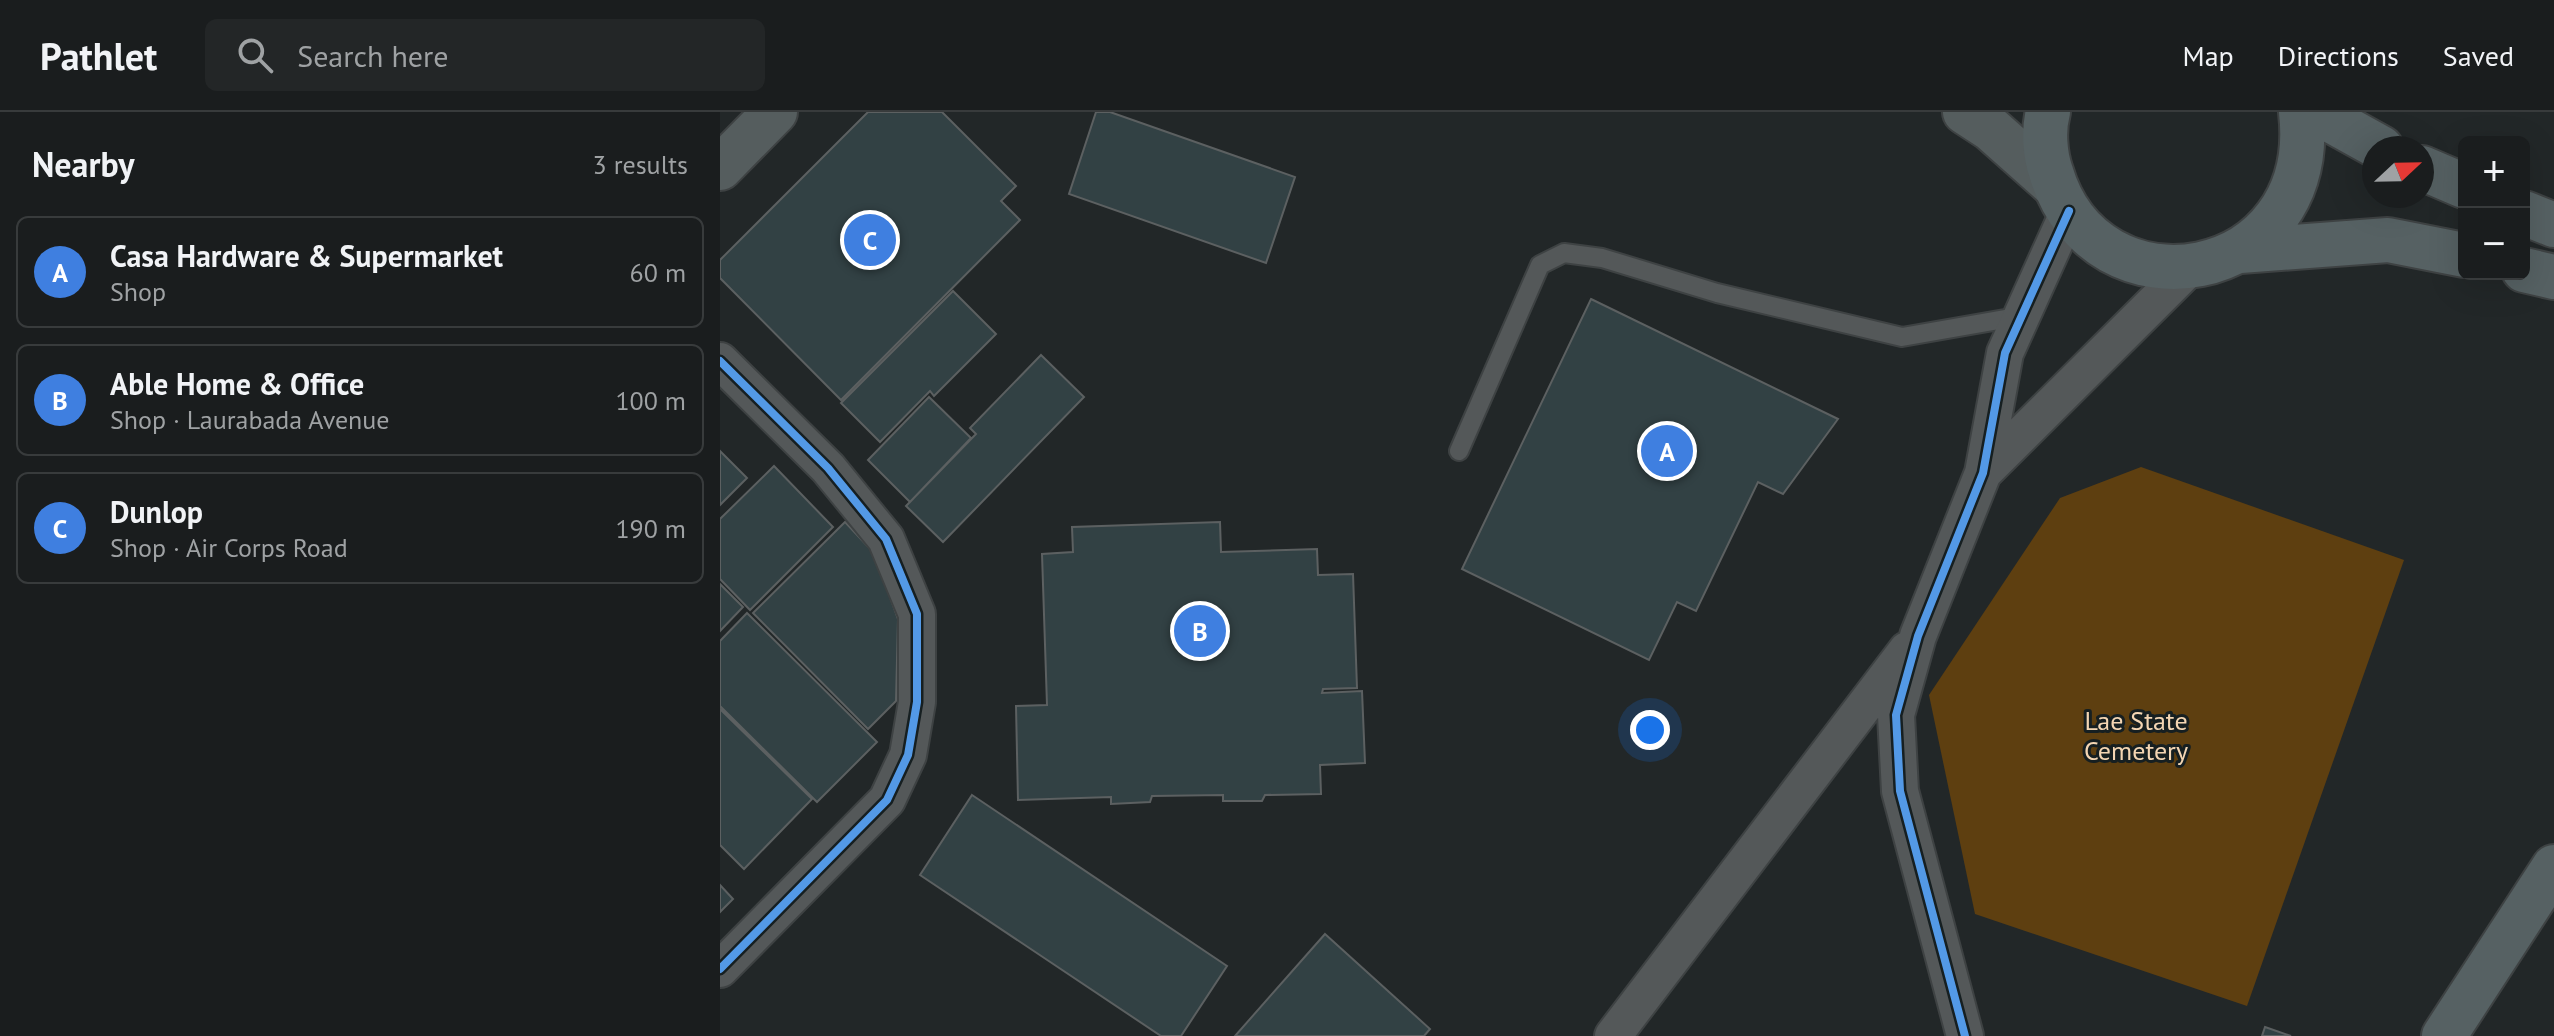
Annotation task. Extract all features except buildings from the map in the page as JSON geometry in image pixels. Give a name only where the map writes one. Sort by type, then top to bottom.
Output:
[{"type":"main road","points":[[1965,112],[1991,129],[2062,198],[2086,232],[2120,256],[2160,267],[2191,266],[2240,251],[2388,240],[2458,254]]},
{"type":"main road","points":[[2048,112],[2047,160],[2062,198]]},
{"type":"main road","points":[[2240,251],[2274,224],[2296,186],[2305,144],[2301,112]]},
{"type":"main road","points":[[2316,112],[2362,137]]},
{"type":"main road","points":[[720,168],[773,117]]},
{"type":"main road","points":[[2434,173],[2458,183]]},
{"type":"main road","points":[[2530,215],[2554,225]]},
{"type":"main road","points":[[2530,271],[2554,277]]},
{"type":"main road","points":[[2444,1036],[2554,867]]},
{"type":"street","points":[[1965,1036],[1900,791],[1896,715],[1918,636],[1983,473],[2005,353],[2022,316],[2062,198]]},
{"type":"street","points":[[1983,473],[2191,266]]},
{"type":"street","points":[[720,361],[828,468],[886,539],[917,614],[917,702],[908,755],[887,800],[720,969]]},
{"type":"street","points":[[1613,1036],[1918,636]]},
{"type":"lane","points":[[1459,451],[1540,265],[1564,253],[1602,258],[1717,293],[1902,337],[2022,316]]},
{"type":"green space","name":"Lae State Cemetery","points":[[2141,467],[2404,560],[2247,1006],[1975,914],[1929,695],[2060,498]]},
{"type":"cycle path","points":[[1965,1036],[1900,791],[1896,715],[1918,636],[1983,473],[2005,353],[2069,211]]},
{"type":"cycle path","points":[[720,361],[828,468],[886,539],[917,614],[917,702],[908,755],[887,800],[720,969]]},
{"type":"place","name":"Dunlop","points":[[870,240]]},
{"type":"place","name":"Casa Hardware & Supermarket","points":[[1667,451]]},
{"type":"place","name":"Able Home & Office","points":[[1200,631]]}]
